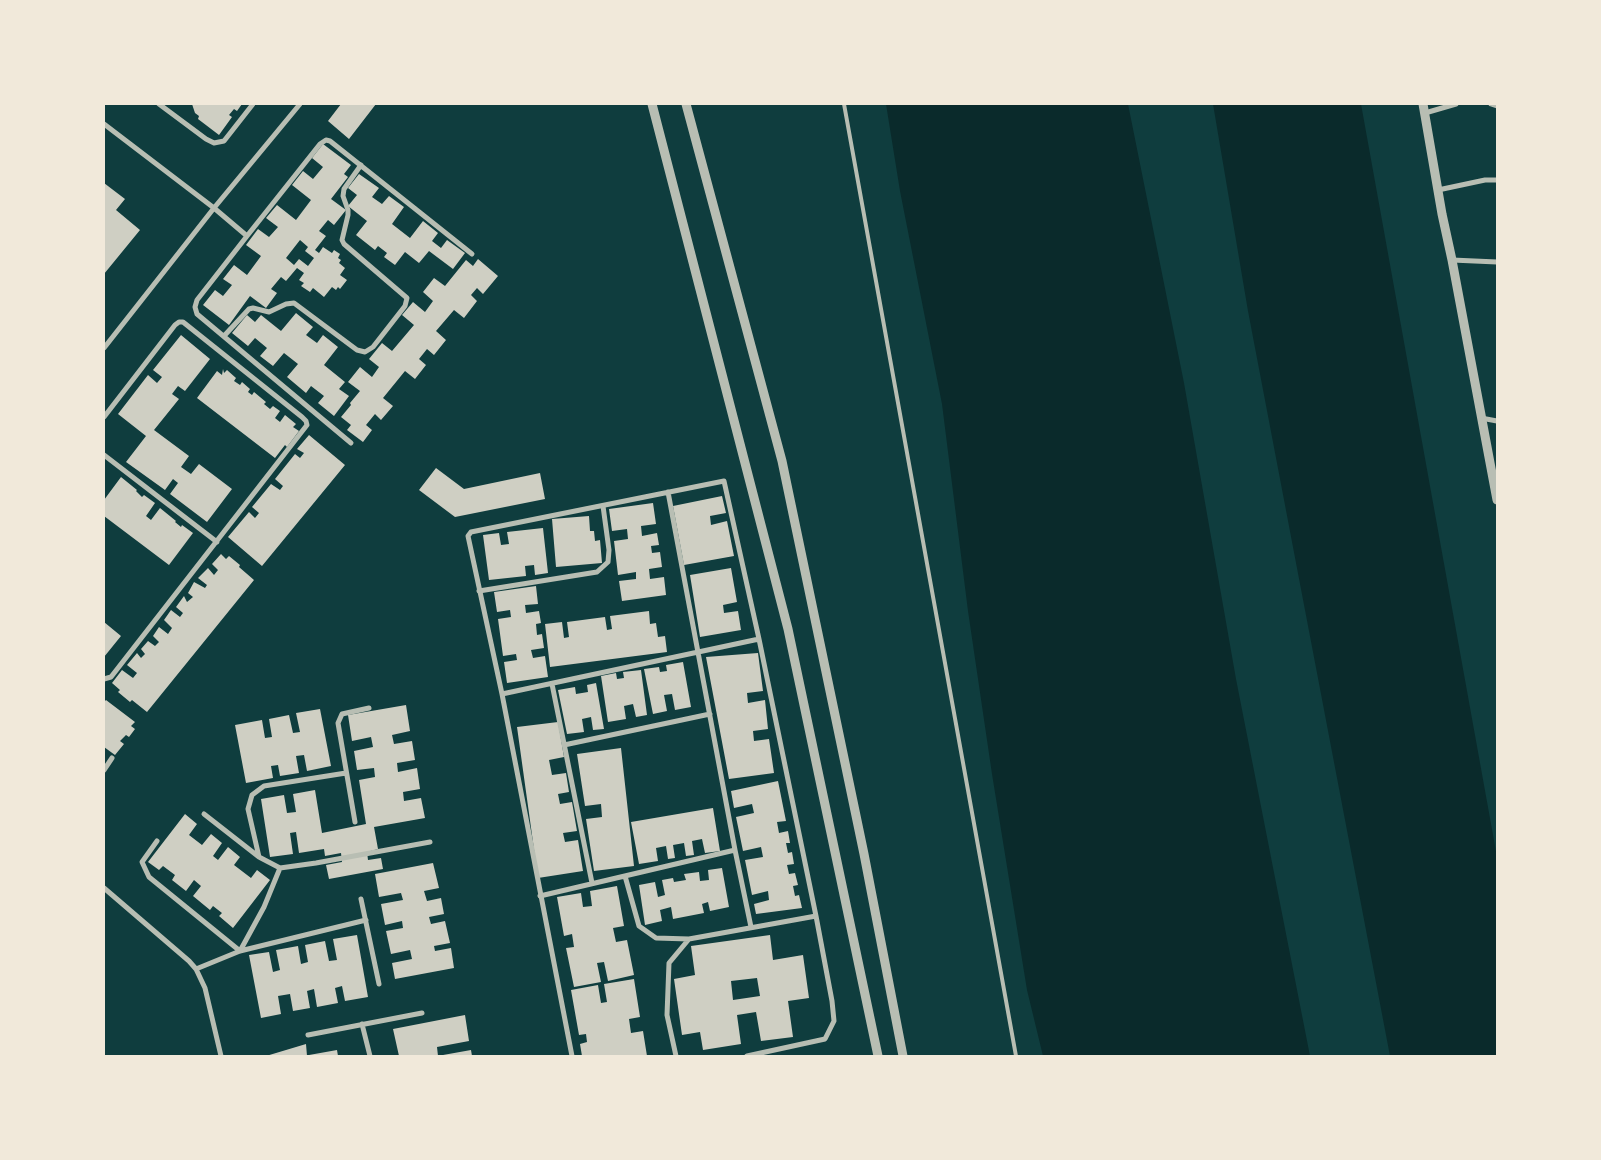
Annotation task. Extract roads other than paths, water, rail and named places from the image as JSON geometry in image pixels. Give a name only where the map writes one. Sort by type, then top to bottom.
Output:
[{"type":"street","points":[[159,104],[214,143],[224,141],[253,104]]},
{"type":"street","points":[[104,348],[214,208],[300,104]]},
{"type":"street","points":[[652,104],[788,629],[878,1056]]},
{"type":"street","points":[[686,104],[782,461],[864,854],[903,1056]]},
{"type":"street","points":[[1456,104],[1424,108],[1497,500]]},
{"type":"street","points":[[1491,104],[1497,106]]},
{"type":"street","points":[[104,124],[214,208],[247,236]]},
{"type":"street","points":[[351,443],[197,314],[195,307],[197,300],[320,144],[326,140],[330,141],[361,165],[472,254]]},
{"type":"street","points":[[224,336],[249,309],[253,308],[268,312],[286,304],[294,303],[357,350],[365,352],[374,347],[405,306],[407,298],[344,244],[342,240],[348,215],[343,196],[344,189],[361,165]]},
{"type":"street","points":[[1438,190],[1485,180],[1497,180]]},
{"type":"street","points":[[1452,260],[1497,262]]},
{"type":"street","points":[[104,417],[175,324],[183,322],[306,420],[307,425],[111,677],[104,679]]},
{"type":"street","points":[[1482,418],[1497,421]]},
{"type":"street","points":[[104,455],[217,542]]},
{"type":"street","points":[[572,1056],[502,694],[468,539],[469,533],[724,481],[759,639],[816,916],[834,1021],[824,1039],[747,1056]]},
{"type":"street","points":[[668,492],[751,927]]},
{"type":"street","points":[[480,591],[597,572],[608,562],[609,550],[603,506]]},
{"type":"street","points":[[502,694],[759,639]]},
{"type":"street","points":[[552,684],[592,883]]},
{"type":"street","points":[[356,822],[338,723],[342,714],[369,708]]},
{"type":"street","points":[[564,745],[710,714]]},
{"type":"street","points":[[104,770],[106,762],[112,758]]},
{"type":"street","points":[[259,858],[248,809],[252,795],[264,786],[346,773]]},
{"type":"street","points":[[204,814],[259,858],[280,868],[430,842]]},
{"type":"street","points":[[157,842],[142,862],[149,876],[240,951]]},
{"type":"street","points":[[540,896],[735,850]]},
{"type":"street","points":[[240,951],[264,908],[280,868]]},
{"type":"street","points":[[625,876],[639,926],[656,938],[689,939],[816,916]]},
{"type":"street","points":[[104,888],[196,969],[205,988],[221,1056]]},
{"type":"street","points":[[361,899],[379,984]]},
{"type":"street","points":[[196,969],[240,951],[366,920]]},
{"type":"street","points":[[676,1056],[667,1015],[669,963],[689,939]]},
{"type":"street","points":[[308,1035],[422,1013]]},
{"type":"street","points":[[362,1024],[370,1056]]},
{"type":"lane","points":[[844,104],[1016,1056]]},
{"type":"water","points":[[886,104],[1128,104],[1184,383],[1236,679],[1310,1056],[1043,1056],[1027,990],[992,774],[968,611],[942,404],[900,191]]},
{"type":"water","points":[[1213,104],[1361,104],[1497,857],[1497,1056],[1390,1056],[1248,311]]}]
